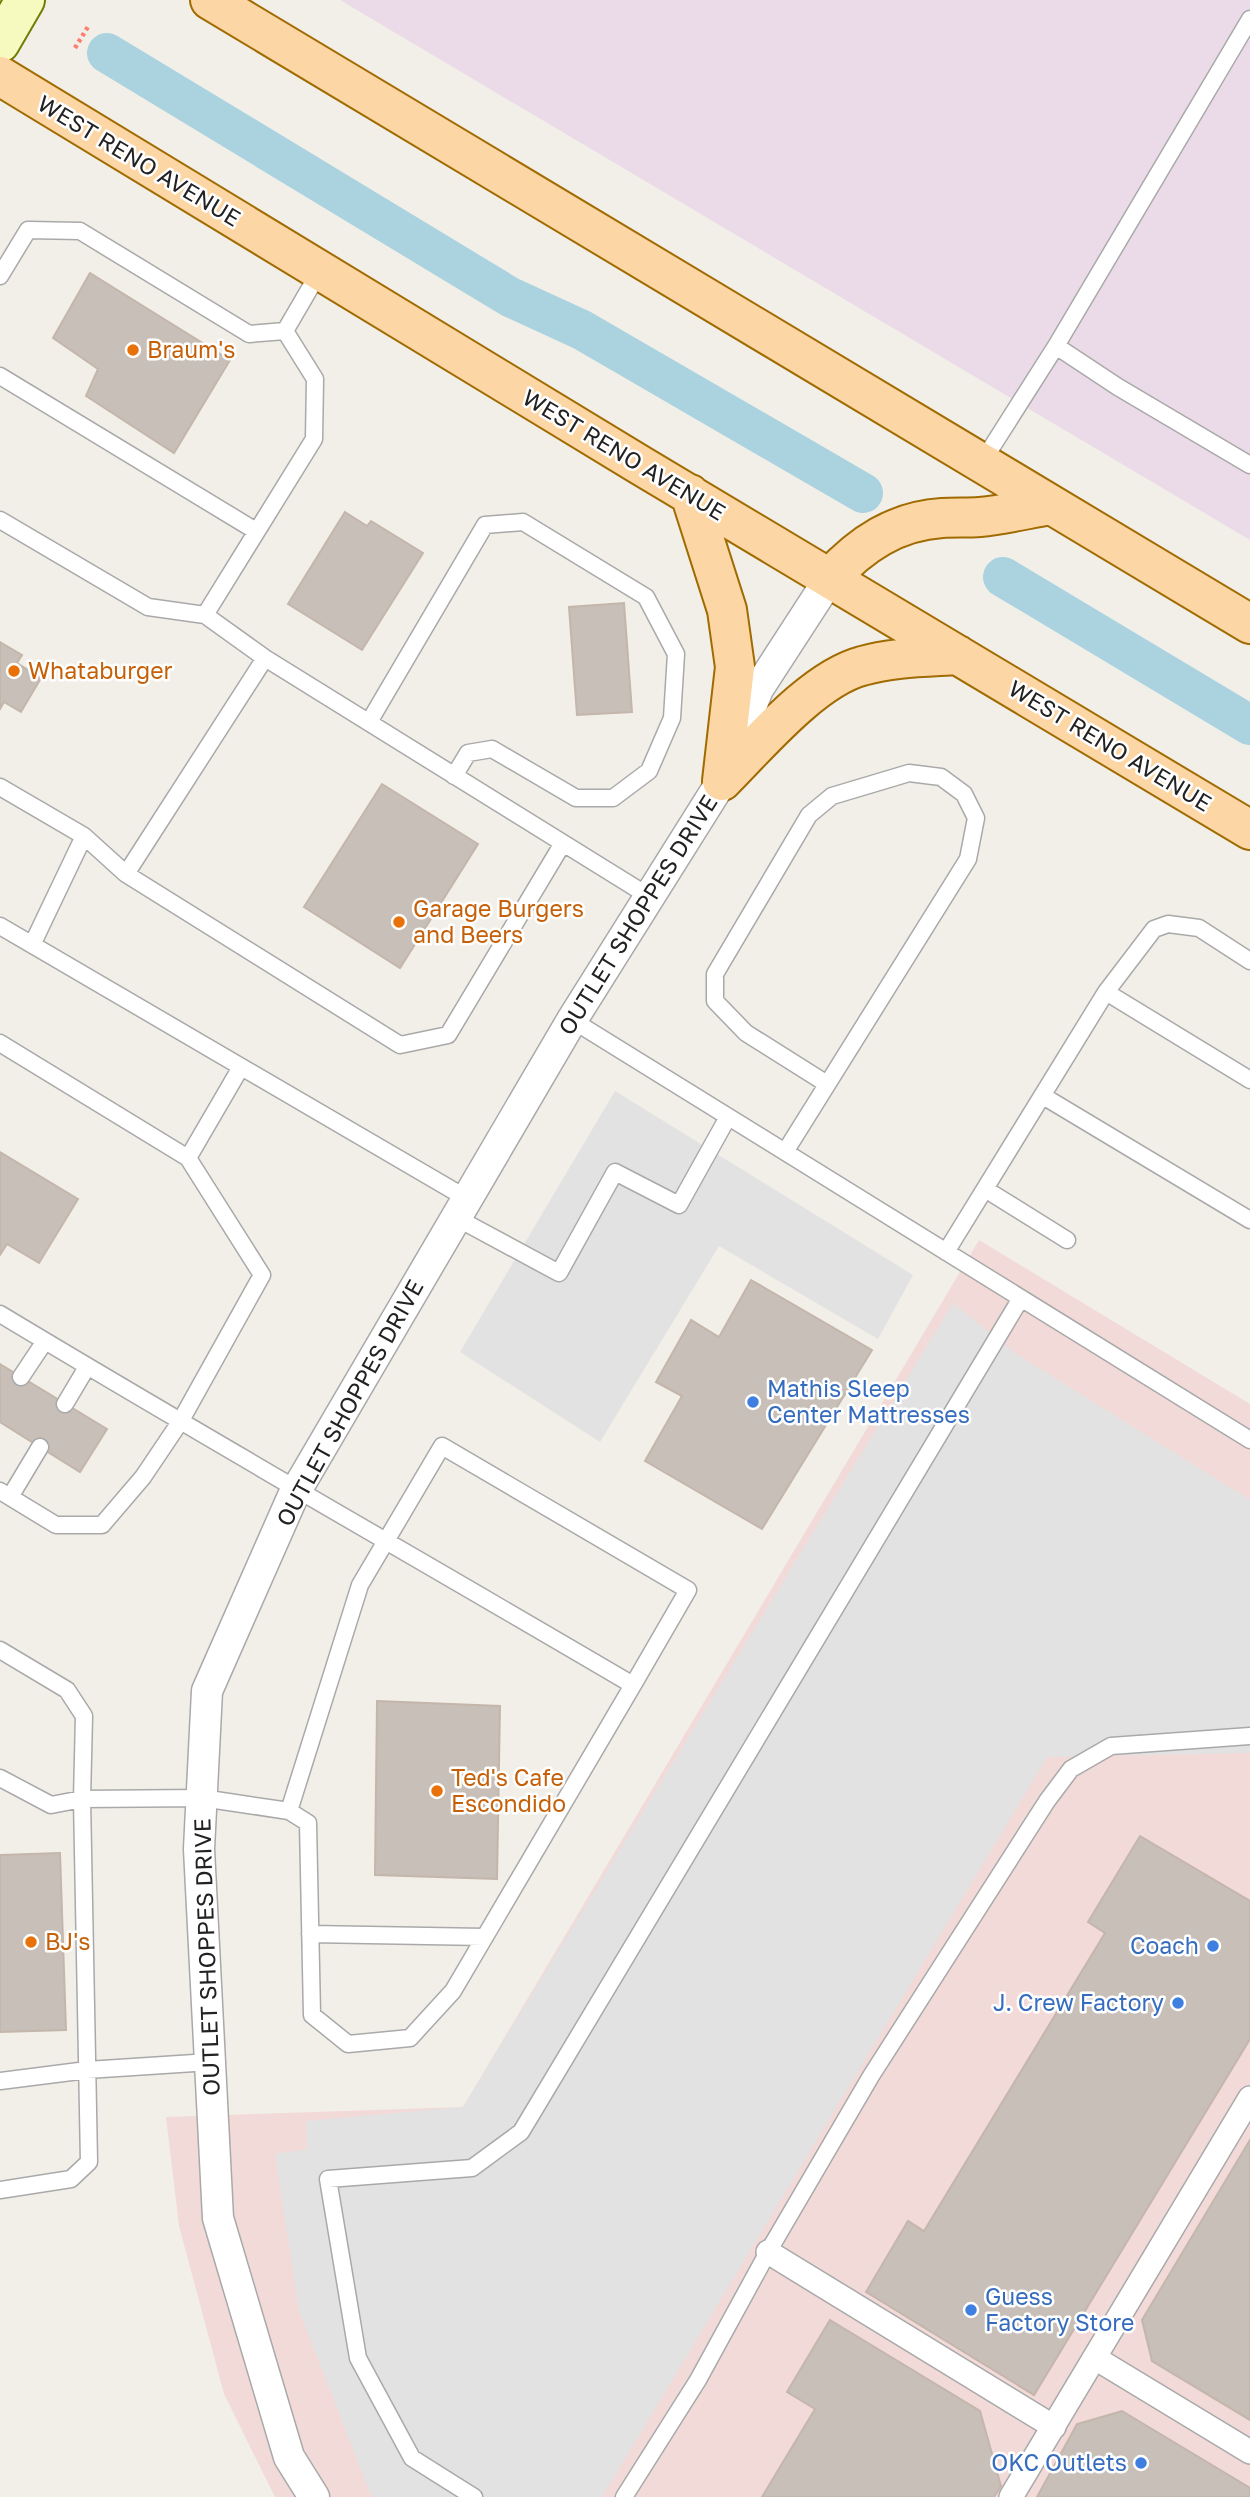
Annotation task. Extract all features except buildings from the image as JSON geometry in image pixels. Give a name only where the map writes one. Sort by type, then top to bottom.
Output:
[{"type":"main road","points":[[0,43],[25,0]]},
{"type":"main road","points":[[210,0],[1250,624]]},
{"type":"main road","name":"WEST RENO AVENUE","points":[[0,76],[1250,830]]},
{"type":"main road","points":[[690,494],[727,610],[735,667],[722,781]]},
{"type":"main road","points":[[830,578],[849,557],[874,539],[910,523],[940,518],[982,517],[1050,505]]},
{"type":"main road","points":[[722,781],[799,705],[832,680],[860,666],[958,655]]},
{"type":"street","name":"OUTLET SHOPPES DRIVE","points":[[314,2497],[289,2457],[218,2218],[200,1849],[207,1691],[296,1491],[572,1020],[722,781],[758,689],[830,578]]},
{"type":"street","points":[[1011,2497],[1250,2098]]},
{"type":"street","points":[[768,2252],[1054,2427]]},
{"type":"street","points":[[1095,2358],[1250,2452]]},
{"type":"lane","points":[[981,464],[1056,346],[1250,19]]},
{"type":"lane","points":[[0,276],[28,230],[80,231],[249,334],[285,331]]},
{"type":"lane","points":[[285,331],[320,271]]},
{"type":"lane","points":[[205,615],[314,439],[315,379],[285,331]]},
{"type":"lane","points":[[1056,346],[1118,387],[1250,465]]},
{"type":"lane","points":[[0,376],[256,531]]},
{"type":"lane","points":[[0,520],[148,607],[205,615],[265,658],[650,897]]},
{"type":"lane","points":[[369,722],[485,525],[523,522],[646,597],[676,654],[672,718],[649,771],[613,798],[576,798],[492,749],[468,753],[454,776]]},
{"type":"lane","points":[[126,874],[265,658]]},
{"type":"lane","points":[[785,1152],[968,859],[976,818],[964,794],[941,777],[909,774],[845,792],[832,796],[809,815],[715,974],[715,1001],[746,1033],[827,1084]]},
{"type":"lane","points":[[0,787],[84,836],[126,874],[400,1045],[448,1035],[563,843]]},
{"type":"lane","points":[[32,945],[84,836]]},
{"type":"lane","points":[[946,1252],[1106,992],[1154,929],[1168,924],[1199,928],[1250,961]]},
{"type":"lane","points":[[0,926],[241,1067],[559,1273],[615,1172],[679,1205],[729,1117]]},
{"type":"lane","points":[[1106,992],[1250,1080]]},
{"type":"lane","points":[[572,1020],[1250,1440]]},
{"type":"lane","points":[[0,1043],[188,1158],[262,1275],[180,1422],[143,1477],[102,1525],[56,1525],[5,1494],[40,1447]]},
{"type":"lane","points":[[188,1158],[241,1067]]},
{"type":"lane","points":[[1043,1096],[1250,1220]]},
{"type":"lane","points":[[985,1189],[1067,1240]]},
{"type":"lane","points":[[474,2497],[412,2458],[358,2358],[328,2179],[472,2168],[522,2132],[1021,1298]]},
{"type":"lane","points":[[1,1317],[632,1685]]},
{"type":"lane","points":[[21,1377],[45,1341]]},
{"type":"lane","points":[[65,1404],[87,1367]]},
{"type":"lane","points":[[0,1778],[51,1805],[82,1799],[202,1798],[289,1811],[307,1824],[312,2015],[348,2044],[410,2038],[453,1991],[688,1590],[442,1446],[360,1584],[289,1811]]},
{"type":"lane","points":[[0,1650],[67,1690],[84,1716],[82,1799],[89,2162],[71,2179],[0,2190]]},
{"type":"lane","points":[[624,2497],[698,2380],[768,2252],[871,2076],[1047,1801],[1071,1769],[1111,1746],[1250,1736]]},
{"type":"lane","points":[[310,1934],[485,1937]]},
{"type":"lane","points":[[0,2081],[87,2070],[210,2062]]},
{"type":"path","points":[[75,48],[89,25]]},
{"type":"shaded area","points":[[340,0],[1250,0],[1250,540]]},
{"type":"shaded area","points":[[615,1091],[913,1275],[878,1339],[719,1246],[600,1442],[460,1352]]},
{"type":"shaded area","points":[[979,1240],[1250,1404],[1250,2497],[275,2497],[224,2394],[179,2226],[166,2117],[463,2107]]},
{"type":"shaded area","points":[[953,1303],[1015,1353],[1250,1500],[1250,1753],[1047,1757],[602,2497],[376,2497],[370,2493],[299,2310],[275,2154],[307,2149],[306,2121],[463,2107]]},
{"type":"waterway","points":[[107,53],[510,297],[582,330],[863,493]]},
{"type":"waterway","points":[[1003,577],[1250,725]]},
{"type":"place","name":"Braum's","points":[[133,350]]},
{"type":"place","name":"Whataburger","points":[[14,671]]},
{"type":"place","name":"Garage Burgers and Beers","points":[[399,922]]},
{"type":"place","name":"Mathis Sleep Center Mattresses","points":[[753,1402]]},
{"type":"place","name":"Ted's Cafe Escondido","points":[[437,1791]]},
{"type":"place","name":"BJ's","points":[[31,1942]]},
{"type":"place","name":"Coach","points":[[1213,1946]]},
{"type":"place","name":"J. Crew Factory","points":[[1178,2003]]},
{"type":"place","name":"Guess Factory Store","points":[[971,2310]]},
{"type":"place","name":"OKC Outlets","points":[[1141,2463]]}]
